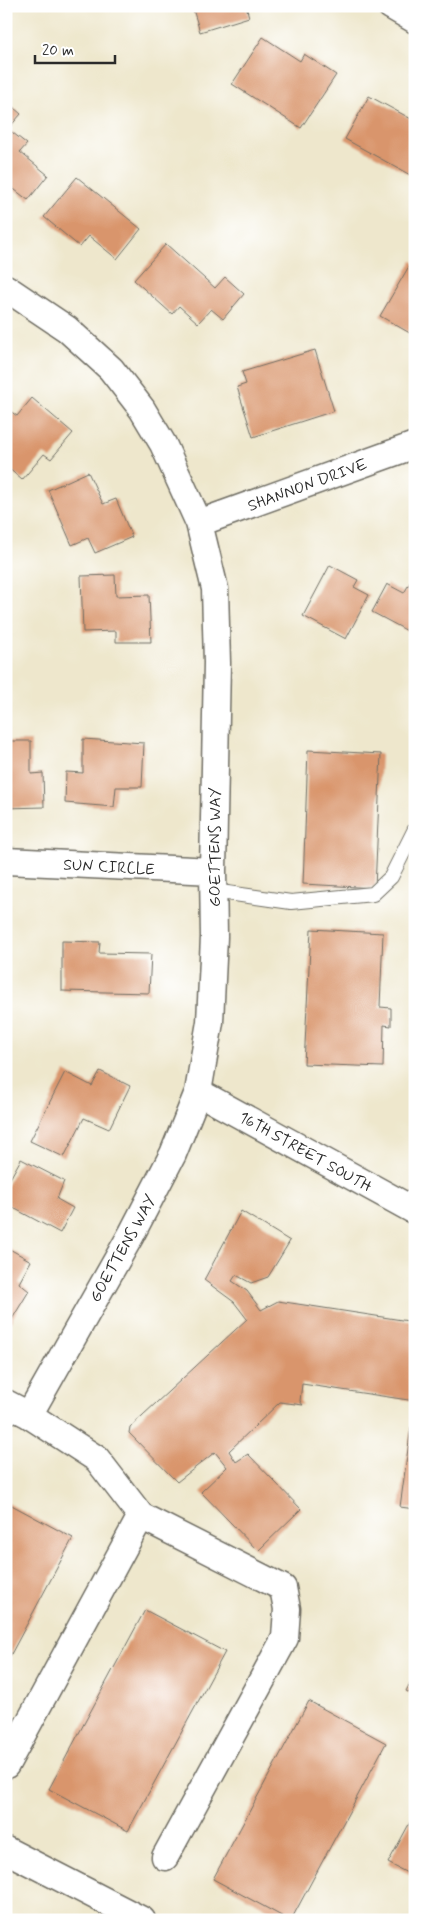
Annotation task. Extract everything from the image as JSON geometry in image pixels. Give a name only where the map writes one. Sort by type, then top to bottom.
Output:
[{"type":"street","points":[[391,6],[415,20]]},
{"type":"street","name":"GOETTENS WAY","points":[[6,288],[67,329],[111,370],[142,409],[162,444],[198,523],[215,590],[217,662],[213,881],[214,937],[210,1022],[198,1092],[173,1154],[136,1226],[12,1406]]},
{"type":"street","name":"SHANNON DRIVE","points":[[198,523],[414,446]]},
{"type":"street","name":"SUN CIRCLE","points":[[6,861],[213,881]]},
{"type":"street","name":"16TH STREET SOUTH","points":[[198,1092],[415,1211]]},
{"type":"street","points":[[12,1406],[97,1459],[141,1516],[283,1588],[287,1609],[285,1638],[165,1857]]},
{"type":"street","points":[[6,1764],[141,1516]]},
{"type":"street","points":[[6,1850],[142,1920]]},
{"type":"lane","points":[[213,881],[291,902],[374,894],[391,877],[415,829]]},
{"type":"building","points":[[192,6],[246,6],[249,17],[200,32]]},
{"type":"building","points":[[263,37],[300,61],[304,54],[336,75],[301,128],[232,84]]},
{"type":"building","points":[[369,96],[415,121],[415,172],[412,176],[345,139]]},
{"type":"building","points":[[6,101],[21,114],[8,129],[27,144],[20,152],[48,175],[28,200],[6,183]]},
{"type":"building","points":[[77,177],[141,229],[117,259],[89,236],[80,247],[44,217]]},
{"type":"building","points":[[166,244],[215,288],[225,277],[244,294],[223,319],[211,309],[198,323],[179,306],[172,314],[134,280]]},
{"type":"building","points":[[412,261],[415,263],[415,336],[380,316]]},
{"type":"building","points":[[315,350],[334,411],[253,437],[237,387],[246,384],[242,372]]},
{"type":"building","points":[[32,398],[73,433],[51,459],[44,454],[22,480],[6,466],[6,408],[17,416]]},
{"type":"building","points":[[88,472],[103,504],[116,499],[132,537],[95,553],[88,538],[72,545],[48,490]]},
{"type":"building","points":[[330,565],[358,580],[354,587],[369,595],[346,639],[303,616]]},
{"type":"building","points":[[415,574],[415,635],[372,612],[387,584],[404,593]]},
{"type":"building","points":[[115,575],[116,596],[149,595],[151,642],[116,642],[116,631],[83,632],[81,576]]},
{"type":"building","points":[[83,739],[144,743],[142,787],[116,787],[114,807],[65,803],[66,772],[83,773]]},
{"type":"building","points":[[6,741],[31,741],[31,774],[43,773],[44,807],[6,808]]},
{"type":"building","points":[[308,750],[381,754],[375,888],[303,884]]},
{"type":"building","points":[[311,929],[383,933],[380,1007],[391,1008],[391,1026],[384,1025],[383,1067],[304,1064]]},
{"type":"building","points":[[62,941],[100,942],[99,953],[151,954],[149,993],[62,991]]},
{"type":"building","points":[[100,1071],[130,1086],[109,1129],[84,1118],[64,1157],[30,1141],[65,1072],[92,1086]]},
{"type":"building","points":[[21,1159],[64,1181],[57,1199],[73,1208],[60,1233],[6,1204],[6,1186]]},
{"type":"building","points":[[241,1211],[290,1241],[268,1277],[251,1283],[236,1275],[232,1281],[247,1291],[261,1310],[278,1301],[415,1322],[415,1401],[302,1384],[300,1401],[303,1405],[280,1402],[229,1451],[236,1462],[248,1454],[301,1509],[258,1551],[201,1492],[227,1467],[215,1452],[177,1482],[129,1433],[130,1427],[247,1319],[234,1302],[204,1280]]},
{"type":"building","points":[[6,1247],[31,1261],[19,1283],[29,1291],[6,1329]]},
{"type":"building","points":[[411,1427],[415,1428],[415,1509],[400,1507]]},
{"type":"building","points":[[6,1502],[73,1538],[10,1656],[6,1654]]},
{"type":"building","points":[[145,1610],[225,1652],[128,1831],[49,1789]]},
{"type":"building","points":[[415,1674],[415,1696],[406,1691]]},
{"type":"building","points":[[309,1701],[386,1743],[291,1920],[289,1920],[213,1879]]},
{"type":"building","points":[[415,1813],[415,1877],[388,1863]]}]
